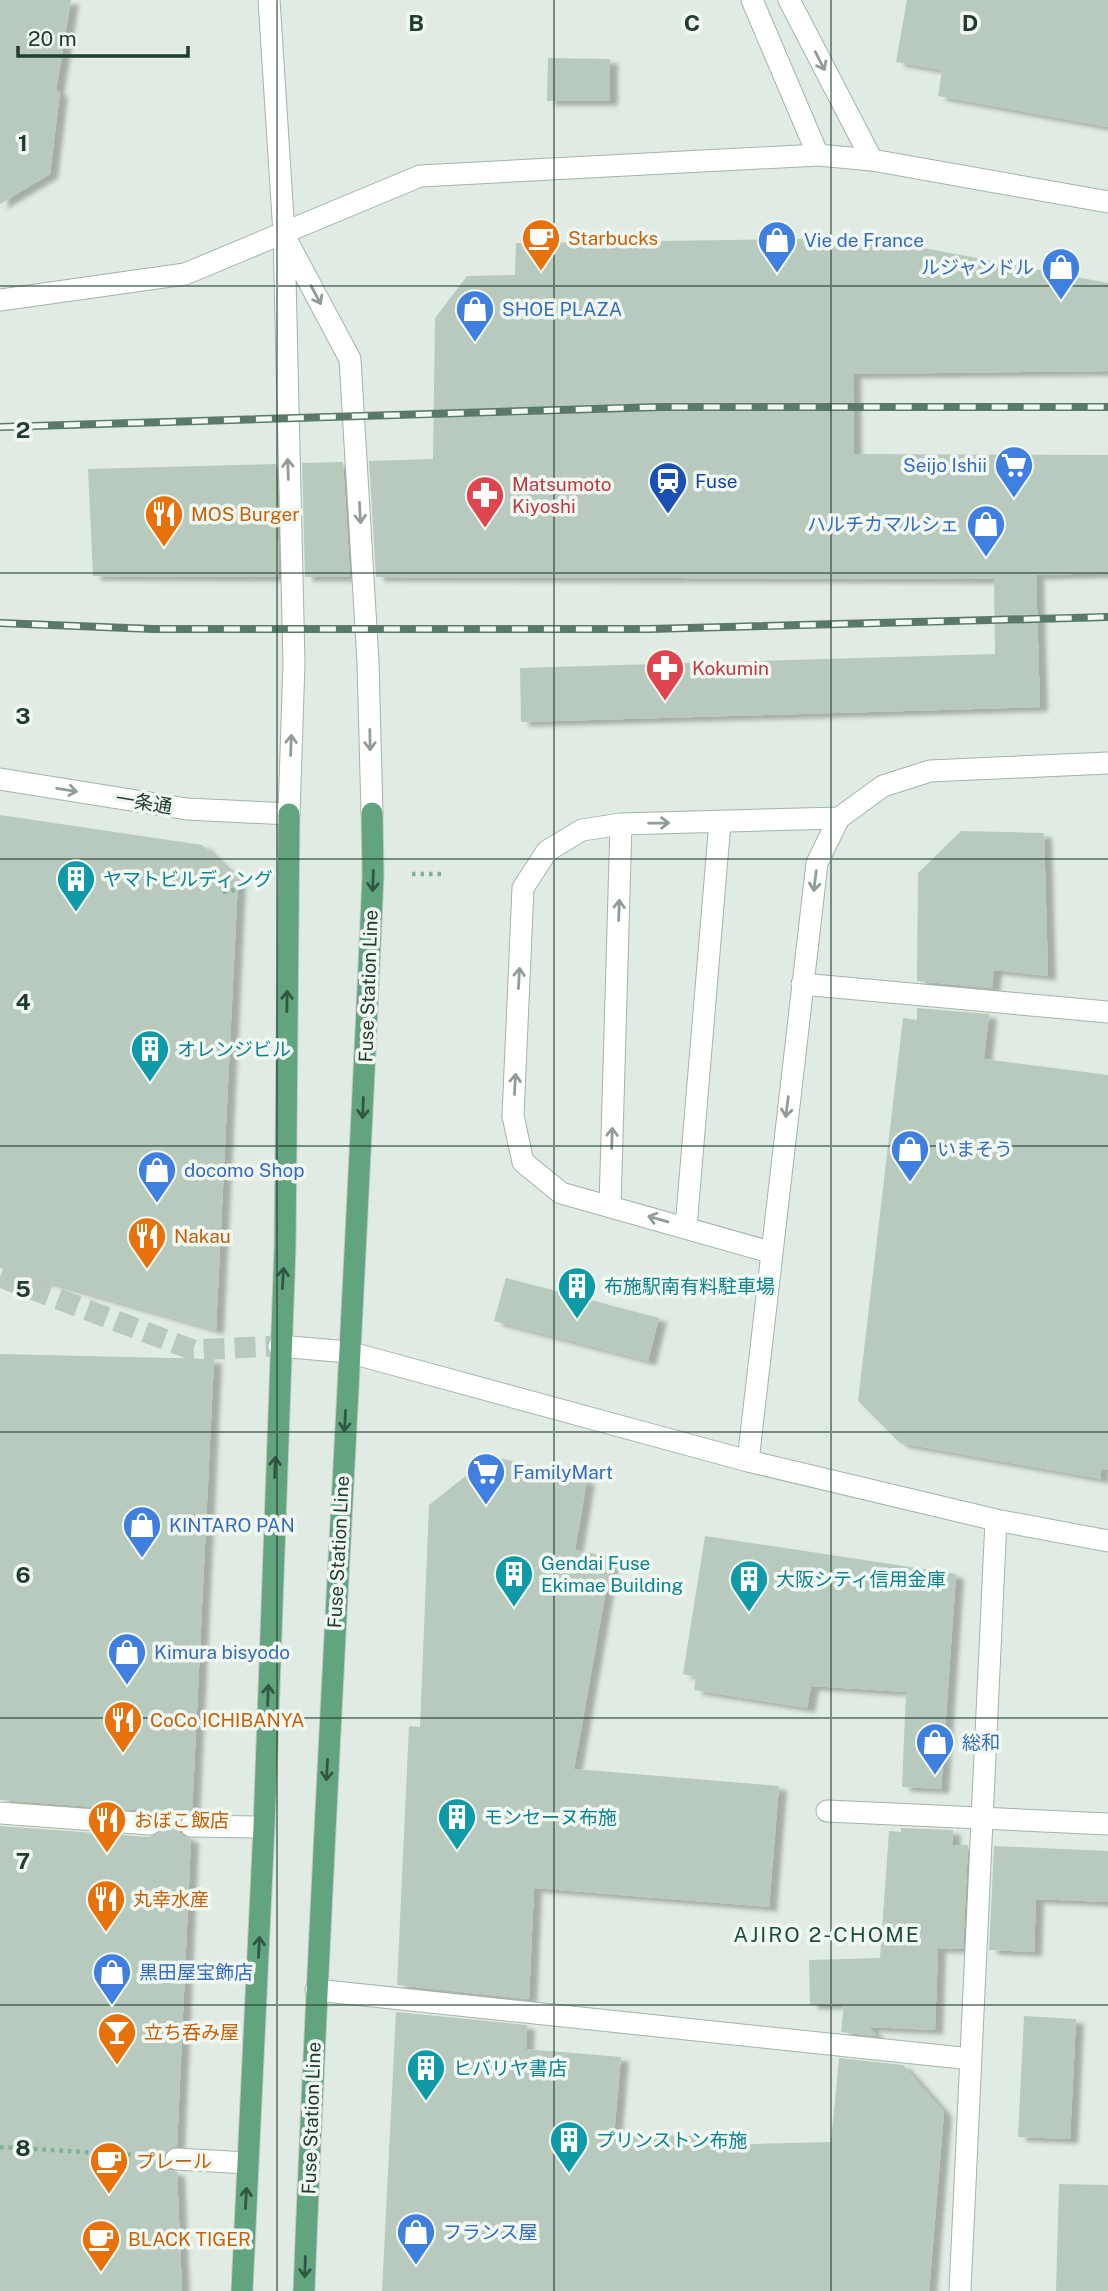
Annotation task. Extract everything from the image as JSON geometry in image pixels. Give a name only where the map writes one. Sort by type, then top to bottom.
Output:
[{"type":"main road","name":"Fuse Station Line","points":[[304,2291],[316,1990],[348,1352],[357,1238],[373,875],[372,813]]},
{"type":"main road","points":[[242,2291],[264,1827],[279,1346],[285,1248],[289,814]]},
{"type":"street","points":[[269,0],[284,234],[294,663],[289,814]]},
{"type":"street","points":[[752,0],[818,155]]},
{"type":"street","points":[[789,0],[872,160]]},
{"type":"street","points":[[0,300],[185,274],[419,176],[818,155],[872,160],[1108,202]]},
{"type":"street","points":[[284,234],[351,359],[368,662],[372,813]]},
{"type":"street","points":[[748,1461],[770,1252],[817,863],[839,818],[883,786],[930,771],[1108,763]]},
{"type":"street","name":"一条通","points":[[0,779],[187,809],[289,814]]},
{"type":"street","points":[[770,1252],[561,1193],[523,1162],[513,1116],[523,888],[547,851],[582,831],[621,824],[839,818]]},
{"type":"street","points":[[685,1227],[720,822]]},
{"type":"street","points":[[610,1206],[621,824]]},
{"type":"street","points":[[802,984],[1108,1012]]},
{"type":"street","points":[[279,1346],[348,1352],[748,1461],[996,1520],[1108,1541]]},
{"type":"street","points":[[960,2291],[996,1520]]},
{"type":"street","points":[[827,1811],[1108,1824]]},
{"type":"street","points":[[0,1813],[150,1824]]},
{"type":"street","points":[[191,1826],[264,1827]]},
{"type":"street","points":[[316,1990],[971,2059]]},
{"type":"street","points":[[176,2159],[248,2162]]},
{"type":"path","points":[[0,2147],[133,2155]]},
{"type":"building","points":[[0,0],[71,0],[56,91],[60,92],[50,174],[0,204]]},
{"type":"building","points":[[907,0],[1108,0],[1108,127],[938,96],[942,70],[896,62]]},
{"type":"building","points":[[548,58],[610,59],[610,101],[547,101]]},
{"type":"building","points":[[871,238],[1108,283],[1108,371],[853,374],[854,454],[1108,455],[1108,573],[1036,575],[1040,707],[521,722],[520,668],[995,654],[994,579],[376,577],[369,461],[433,459],[435,318],[467,276],[515,275],[516,243]]},
{"type":"building","points":[[343,462],[350,577],[305,577],[302,463]]},
{"type":"building","points":[[276,464],[279,577],[93,576],[88,469]]},
{"type":"building","points":[[0,815],[202,845],[238,880],[216,1330],[0,1268]]},
{"type":"building","points":[[961,831],[1044,833],[1048,976],[994,970],[992,988],[917,981],[918,873]]},
{"type":"building","points":[[917,1008],[989,1014],[984,1059],[1108,1075],[1108,1470],[1101,1469],[1101,1479],[900,1443],[858,1401],[903,1018],[917,1020]]},
{"type":"building","name":"布施駅南有料駐車場","points":[[506,1278],[659,1318],[648,1361],[494,1321]]},
{"type":"building","points":[[0,1354],[214,1359],[192,1813],[184,1815],[178,1825],[180,1833],[191,1839],[177,2146],[165,2151],[163,2159],[168,2170],[177,2172],[182,2291],[0,2291],[0,1826],[149,1837],[160,1832],[163,1824],[158,1814],[151,1811],[0,1800]]},
{"type":"building","points":[[491,1456],[587,1480],[575,1550],[612,1557],[574,1769],[779,1786],[769,1907],[534,1888],[529,1999],[397,1985],[409,1726],[420,1727],[429,1505]]},
{"type":"building","points":[[705,1536],[956,1574],[941,1789],[902,1787],[906,1692],[811,1686],[807,1708],[694,1690],[696,1677],[683,1674]]},
{"type":"building","points":[[901,1828],[953,1830],[952,1845],[968,1845],[963,1949],[938,1948],[935,2030],[869,2027],[877,2036],[841,2032],[844,2004],[810,2005],[809,1960],[880,1958],[889,1831],[901,1832]]},
{"type":"building","points":[[994,1846],[1108,1851],[1108,1902],[1036,1899],[1034,1952],[989,1950]]},
{"type":"building","points":[[396,2012],[527,2025],[526,2049],[621,2057],[614,2135],[708,2136],[708,2145],[831,2142],[839,2058],[903,2065],[944,2112],[929,2291],[382,2291]]},
{"type":"building","points":[[1024,2016],[1076,2019],[1070,2139],[1018,2137]]},
{"type":"building","points":[[1059,2184],[1108,2185],[1108,2291],[1056,2291]]},
{"type":"tunnel","points":[[0,1277],[193,1350],[279,1346]]},
{"type":"tunnel","points":[[150,1824],[191,1826]]},
{"type":"tunnel","points":[[133,2155],[176,2159]]},
{"type":"railway","points":[[0,427],[660,407],[1108,407]]},
{"type":"railway","points":[[0,623],[153,629],[649,629],[1108,617]]},
{"type":"place","name":"Starbucks","points":[[541,272]]},
{"type":"place","name":"Vie de France","points":[[777,274]]},
{"type":"place","name":"ルジャンドル","points":[[1061,301]]},
{"type":"place","name":"SHOE PLAZA","points":[[475,343]]},
{"type":"place","name":"Seijo Ishii","points":[[1014,499]]},
{"type":"place","name":"Fuse","points":[[668,515]]},
{"type":"place","name":"Matsumoto Kiyoshi","points":[[485,529]]},
{"type":"place","name":"MOS Burger","points":[[164,548]]},
{"type":"place","name":"ハルチカマルシェ","points":[[986,558]]},
{"type":"place","name":"Kokumin","points":[[665,702]]},
{"type":"place","name":"ヤマトビルディング","points":[[76,913]]},
{"type":"place","name":"オレンジビル","points":[[150,1083]]},
{"type":"place","name":"いまそう","points":[[910,1183]]},
{"type":"place","name":"docomo Shop","points":[[157,1204]]},
{"type":"place","name":"Nakau","points":[[147,1270]]},
{"type":"place","name":"布施駅南有料駐車場","points":[[577,1320]]},
{"type":"place","name":"FamilyMart","points":[[486,1506]]},
{"type":"place","name":"KINTARO PAN","points":[[142,1559]]},
{"type":"place","name":"Gendai Fuse Ekimae Building","points":[[514,1608]]},
{"type":"place","name":"大阪シティ信用金庫","points":[[749,1613]]},
{"type":"place","name":"Kimura bisyodo","points":[[127,1686]]},
{"type":"place","name":"CoCo ICHIBANYA","points":[[123,1754]]},
{"type":"place","name":"総和","points":[[935,1776]]},
{"type":"place","name":"モンセーヌ布施","points":[[457,1851]]},
{"type":"place","name":"おぼこ飯店","points":[[107,1854]]},
{"type":"place","name":"丸幸水産","points":[[106,1933]]},
{"type":"place","name":"黒田屋宝飾店","points":[[112,2006]]},
{"type":"place","name":"立ち呑み屋","points":[[117,2066]]},
{"type":"place","name":"ヒバリヤ書店","points":[[426,2102]]},
{"type":"place","name":"プリンストン布施","points":[[569,2174]]},
{"type":"place","name":"プレール","points":[[109,2195]]},
{"type":"place","name":"フランス屋","points":[[416,2266]]},
{"type":"place","name":"BLACK TIGER","points":[[101,2273]]},
{"type":"district","name":"AJIRO 2-CHOME","points":[[827,1934]]}]
